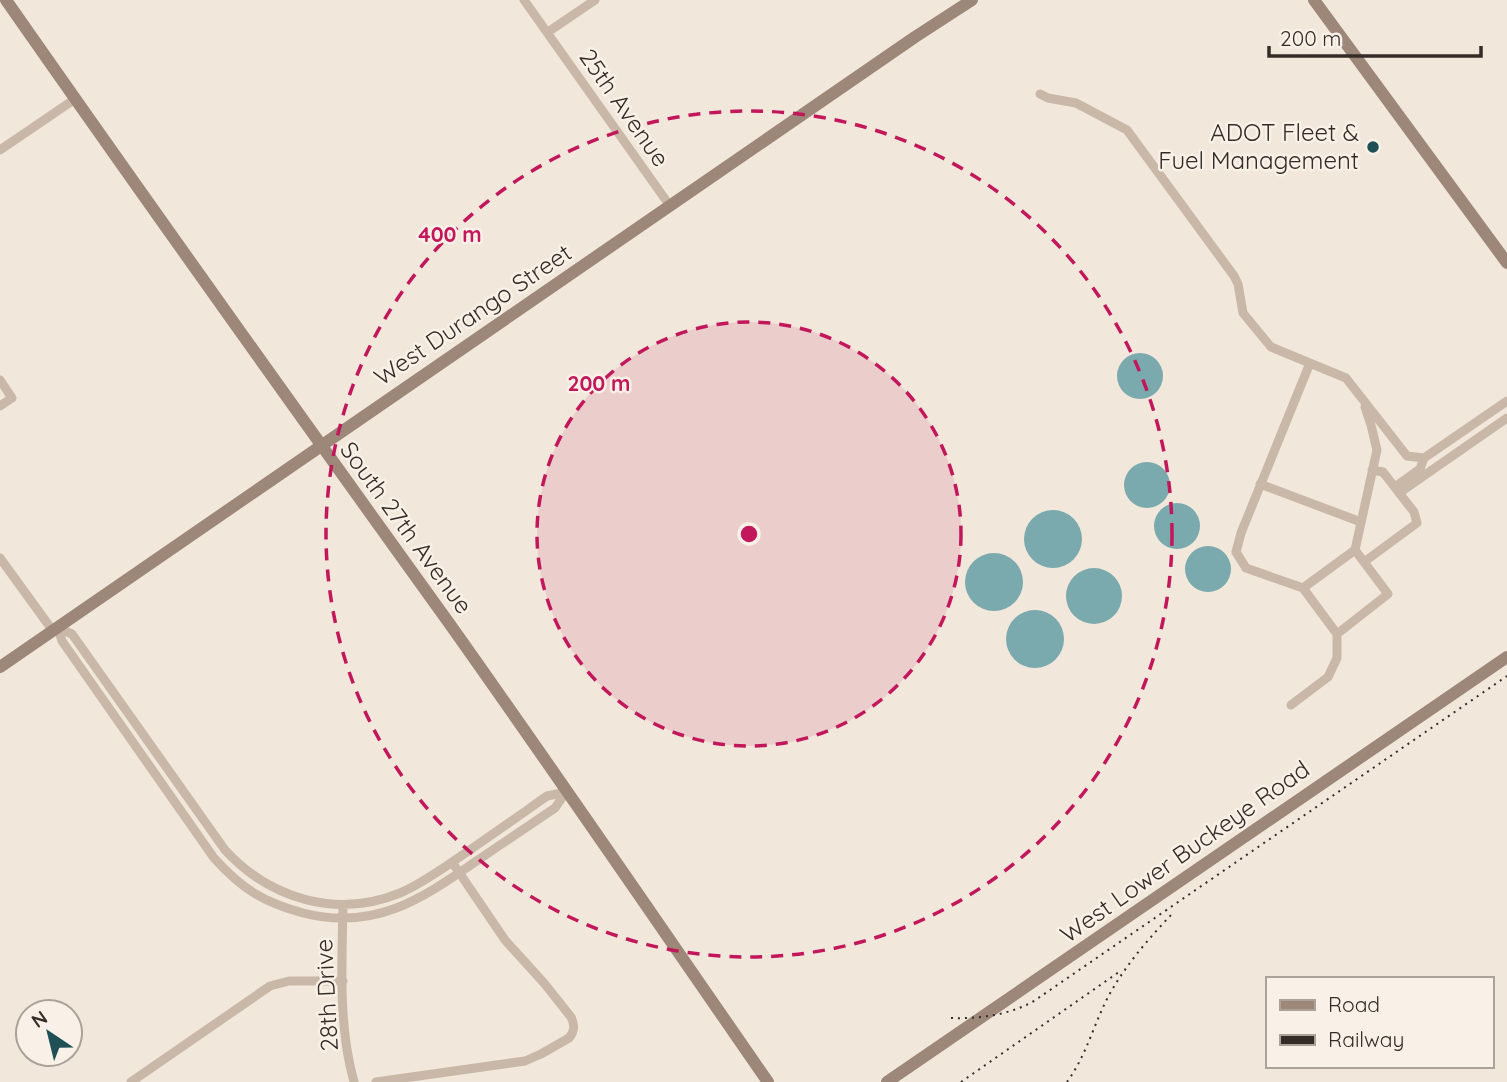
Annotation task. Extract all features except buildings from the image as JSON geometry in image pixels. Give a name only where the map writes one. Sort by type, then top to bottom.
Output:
[{"type":"main road","name":"South 27th Avenue","points":[[6,0],[449,624],[768,1082]]},
{"type":"main road","points":[[949,14],[965,0]]},
{"type":"main road","name":"West Durango Street","points":[[0,667],[972,0]]},
{"type":"main road","points":[[1314,0],[1507,264]]},
{"type":"main road","name":"West Lower Buckeye Road","points":[[887,1082],[1507,657]]},
{"type":"street","name":"25th Avenue","points":[[524,0],[670,205]]},
{"type":"street","points":[[548,32],[595,0]]},
{"type":"street","points":[[1040,94],[1076,103],[1127,131],[1234,276],[1243,313],[1271,347],[1346,379],[1408,456],[1424,458]]},
{"type":"street","points":[[0,150],[75,99]]},
{"type":"street","points":[[1291,705],[1328,677],[1337,658],[1337,634],[1303,588],[1246,568],[1236,552],[1241,533],[1310,363]]},
{"type":"street","points":[[0,380],[12,398],[0,406]]},
{"type":"street","points":[[1303,588],[1355,550],[1377,450],[1362,399]]},
{"type":"street","points":[[1397,490],[1420,469],[1424,458],[1507,401]]},
{"type":"street","points":[[1397,490],[1507,418]]},
{"type":"street","points":[[1364,562],[1417,523],[1414,512],[1383,472],[1372,470]]},
{"type":"street","points":[[1261,484],[1361,522]]},
{"type":"street","points":[[1337,634],[1388,594],[1355,550]]},
{"type":"street","points":[[0,558],[55,630],[214,858],[241,886],[287,908],[313,915],[343,918],[374,915],[404,906],[440,887],[555,808],[566,792]]},
{"type":"street","points":[[55,630],[72,634],[217,839],[241,866],[269,886],[283,892],[316,902],[343,905],[383,899],[431,877],[547,796],[566,792]]},
{"type":"street","points":[[376,1082],[525,1061],[573,1034],[574,1023],[571,1017],[505,940],[452,862]]},
{"type":"street","name":"28th Drive","points":[[343,905],[345,1032],[354,1082]]},
{"type":"street","points":[[131,1082],[270,986],[289,981],[343,981]]},
{"type":"water","points":[[1140,353],[1156,360],[1163,376],[1156,392],[1140,399],[1124,392],[1117,376],[1124,360]]},
{"type":"water","points":[[1147,462],[1163,469],[1170,485],[1163,501],[1147,508],[1131,501],[1124,485],[1131,469]]},
{"type":"water","points":[[1177,503],[1193,510],[1200,526],[1193,542],[1177,549],[1161,542],[1154,526],[1161,510]]},
{"type":"water","points":[[1053,510],[1064,512],[1077,523],[1082,539],[1080,550],[1069,563],[1053,568],[1042,566],[1029,555],[1024,539],[1026,528],[1037,515]]},
{"type":"water","points":[[1208,546],[1224,553],[1231,569],[1224,585],[1208,592],[1192,585],[1185,569],[1192,553]]},
{"type":"water","points":[[994,553],[1005,555],[1018,566],[1023,582],[1021,593],[1010,606],[994,611],[983,609],[970,598],[965,582],[967,571],[978,558]]},
{"type":"water","points":[[1088,568],[1100,568],[1110,572],[1118,580],[1122,596],[1118,612],[1110,620],[1100,624],[1088,624],[1078,620],[1070,612],[1066,602],[1066,590],[1070,580],[1078,572]]},
{"type":"water","points":[[1029,610],[1041,610],[1056,618],[1064,633],[1064,645],[1056,660],[1041,668],[1029,668],[1014,660],[1006,645],[1006,633],[1014,618]]},
{"type":"railway","points":[[951,1018],[994,1015],[1034,1001],[1507,676]]},
{"type":"railway","points":[[1067,1082],[1080,1061],[1114,986],[1137,953],[1172,914]]},
{"type":"railway","points":[[961,1082],[1119,972]]},
{"type":"place","name":"ADOT Fleet & Fuel Management","points":[[1373,147]]}]
